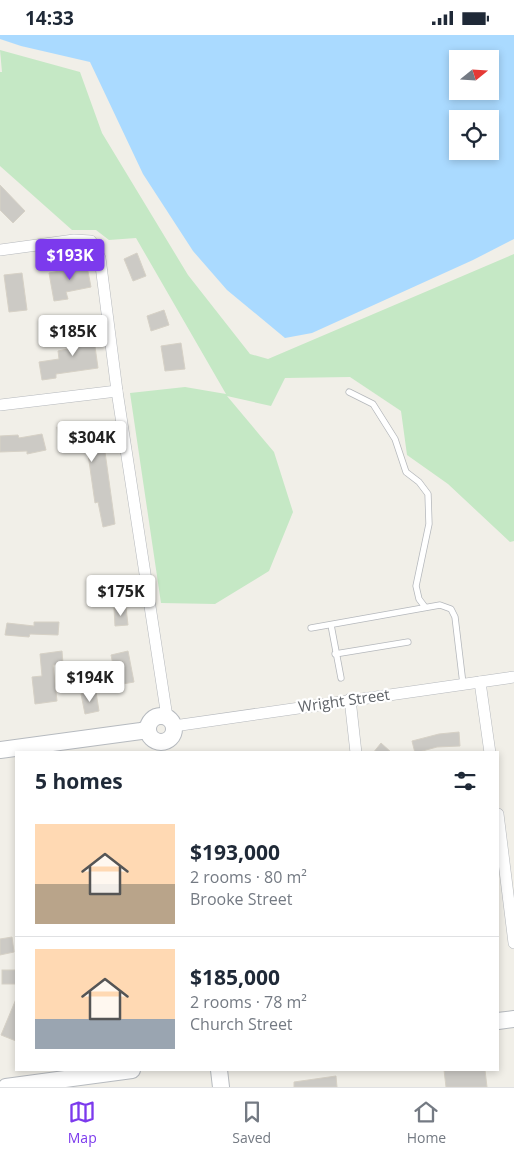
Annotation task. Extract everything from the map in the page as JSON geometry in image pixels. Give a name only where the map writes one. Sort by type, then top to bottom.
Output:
[{"type":"street","points":[[0,250],[74,240],[91,241],[100,258],[117,391],[171,733],[164,742],[156,741],[150,736],[148,729],[154,718],[171,733]]},
{"type":"street","points":[[0,405],[117,391]]},
{"type":"street","name":"Wright Street","points":[[171,733],[350,699],[514,677]]},
{"type":"street","points":[[480,681],[490,751]]},
{"type":"street","points":[[350,699],[356,751]]},
{"type":"street","points":[[0,750],[148,729]]},
{"type":"street","points":[[499,822],[514,943]]},
{"type":"street","points":[[499,1021],[514,1019]]},
{"type":"street","points":[[6,1087],[72,1083],[127,1071]]},
{"type":"street","points":[[220,1071],[222,1087]]},
{"type":"lane","points":[[349,392],[374,404],[394,439],[406,472],[419,482],[428,494],[429,524],[416,586],[419,599],[425,607]]},
{"type":"lane","points":[[311,628],[425,607],[440,605],[451,609],[455,617],[463,684]]},
{"type":"lane","points":[[331,625],[335,655],[341,678]]},
{"type":"lane","points":[[335,655],[408,642]]},
{"type":"green space","points":[[0,50],[80,72],[102,133],[188,275],[250,354],[268,359],[514,254],[514,541],[510,542],[448,484],[407,455],[401,411],[350,377],[285,378],[271,406],[227,396],[274,452],[293,512],[269,571],[215,604],[161,603],[130,393],[185,387],[226,394],[136,238],[109,240],[96,230],[72,230],[0,166],[0,72],[2,72]]},
{"type":"water","points":[[0,35],[514,35],[514,239],[473,260],[312,333],[285,338],[227,290],[193,251],[143,174],[90,62],[21,46],[0,39]]},
{"type":"building","points":[[0,185],[25,211],[13,223],[0,210]]},
{"type":"building","points":[[137,253],[146,276],[133,281],[124,259]]},
{"type":"building","points":[[86,261],[91,287],[66,292],[68,299],[54,301],[49,273],[71,269],[71,264]]},
{"type":"building","points":[[22,273],[27,310],[9,312],[4,275]]},
{"type":"building","points":[[164,310],[169,325],[151,331],[147,316]]},
{"type":"building","points":[[92,325],[98,368],[56,374],[56,378],[42,380],[39,362],[59,359],[58,351],[82,346],[80,326]]},
{"type":"building","points":[[181,343],[185,369],[165,371],[161,346]]},
{"type":"building","points":[[101,423],[115,524],[103,527],[98,502],[95,503],[87,447],[61,452],[57,427]]},
{"type":"building","points":[[42,434],[46,450],[27,454],[27,451],[0,452],[0,436],[18,435],[19,438]]},
{"type":"building","points":[[111,577],[116,599],[96,603],[92,581]]},
{"type":"building","points":[[126,607],[128,625],[115,626],[114,608]]},
{"type":"building","points":[[34,622],[59,622],[58,635],[30,634],[29,637],[5,635],[7,623],[34,626]]},
{"type":"building","points":[[62,651],[63,664],[53,665],[57,701],[35,704],[32,677],[42,676],[40,654]]},
{"type":"building","points":[[128,651],[134,682],[117,685],[111,655]]},
{"type":"building","points":[[96,692],[99,711],[85,714],[81,694]]},
{"type":"building","points":[[459,732],[460,746],[437,747],[414,751],[412,741],[439,734]]},
{"type":"building","points":[[381,743],[390,751],[375,751]]},
{"type":"building","points":[[12,937],[14,952],[0,955],[0,939]]},
{"type":"building","points":[[2,970],[15,970],[15,984],[2,984]]},
{"type":"building","points":[[15,1001],[15,1041],[1,1035]]},
{"type":"building","points":[[444,1071],[485,1071],[487,1087],[446,1087]]},
{"type":"building","points":[[336,1076],[337,1087],[294,1087],[294,1082]]}]
